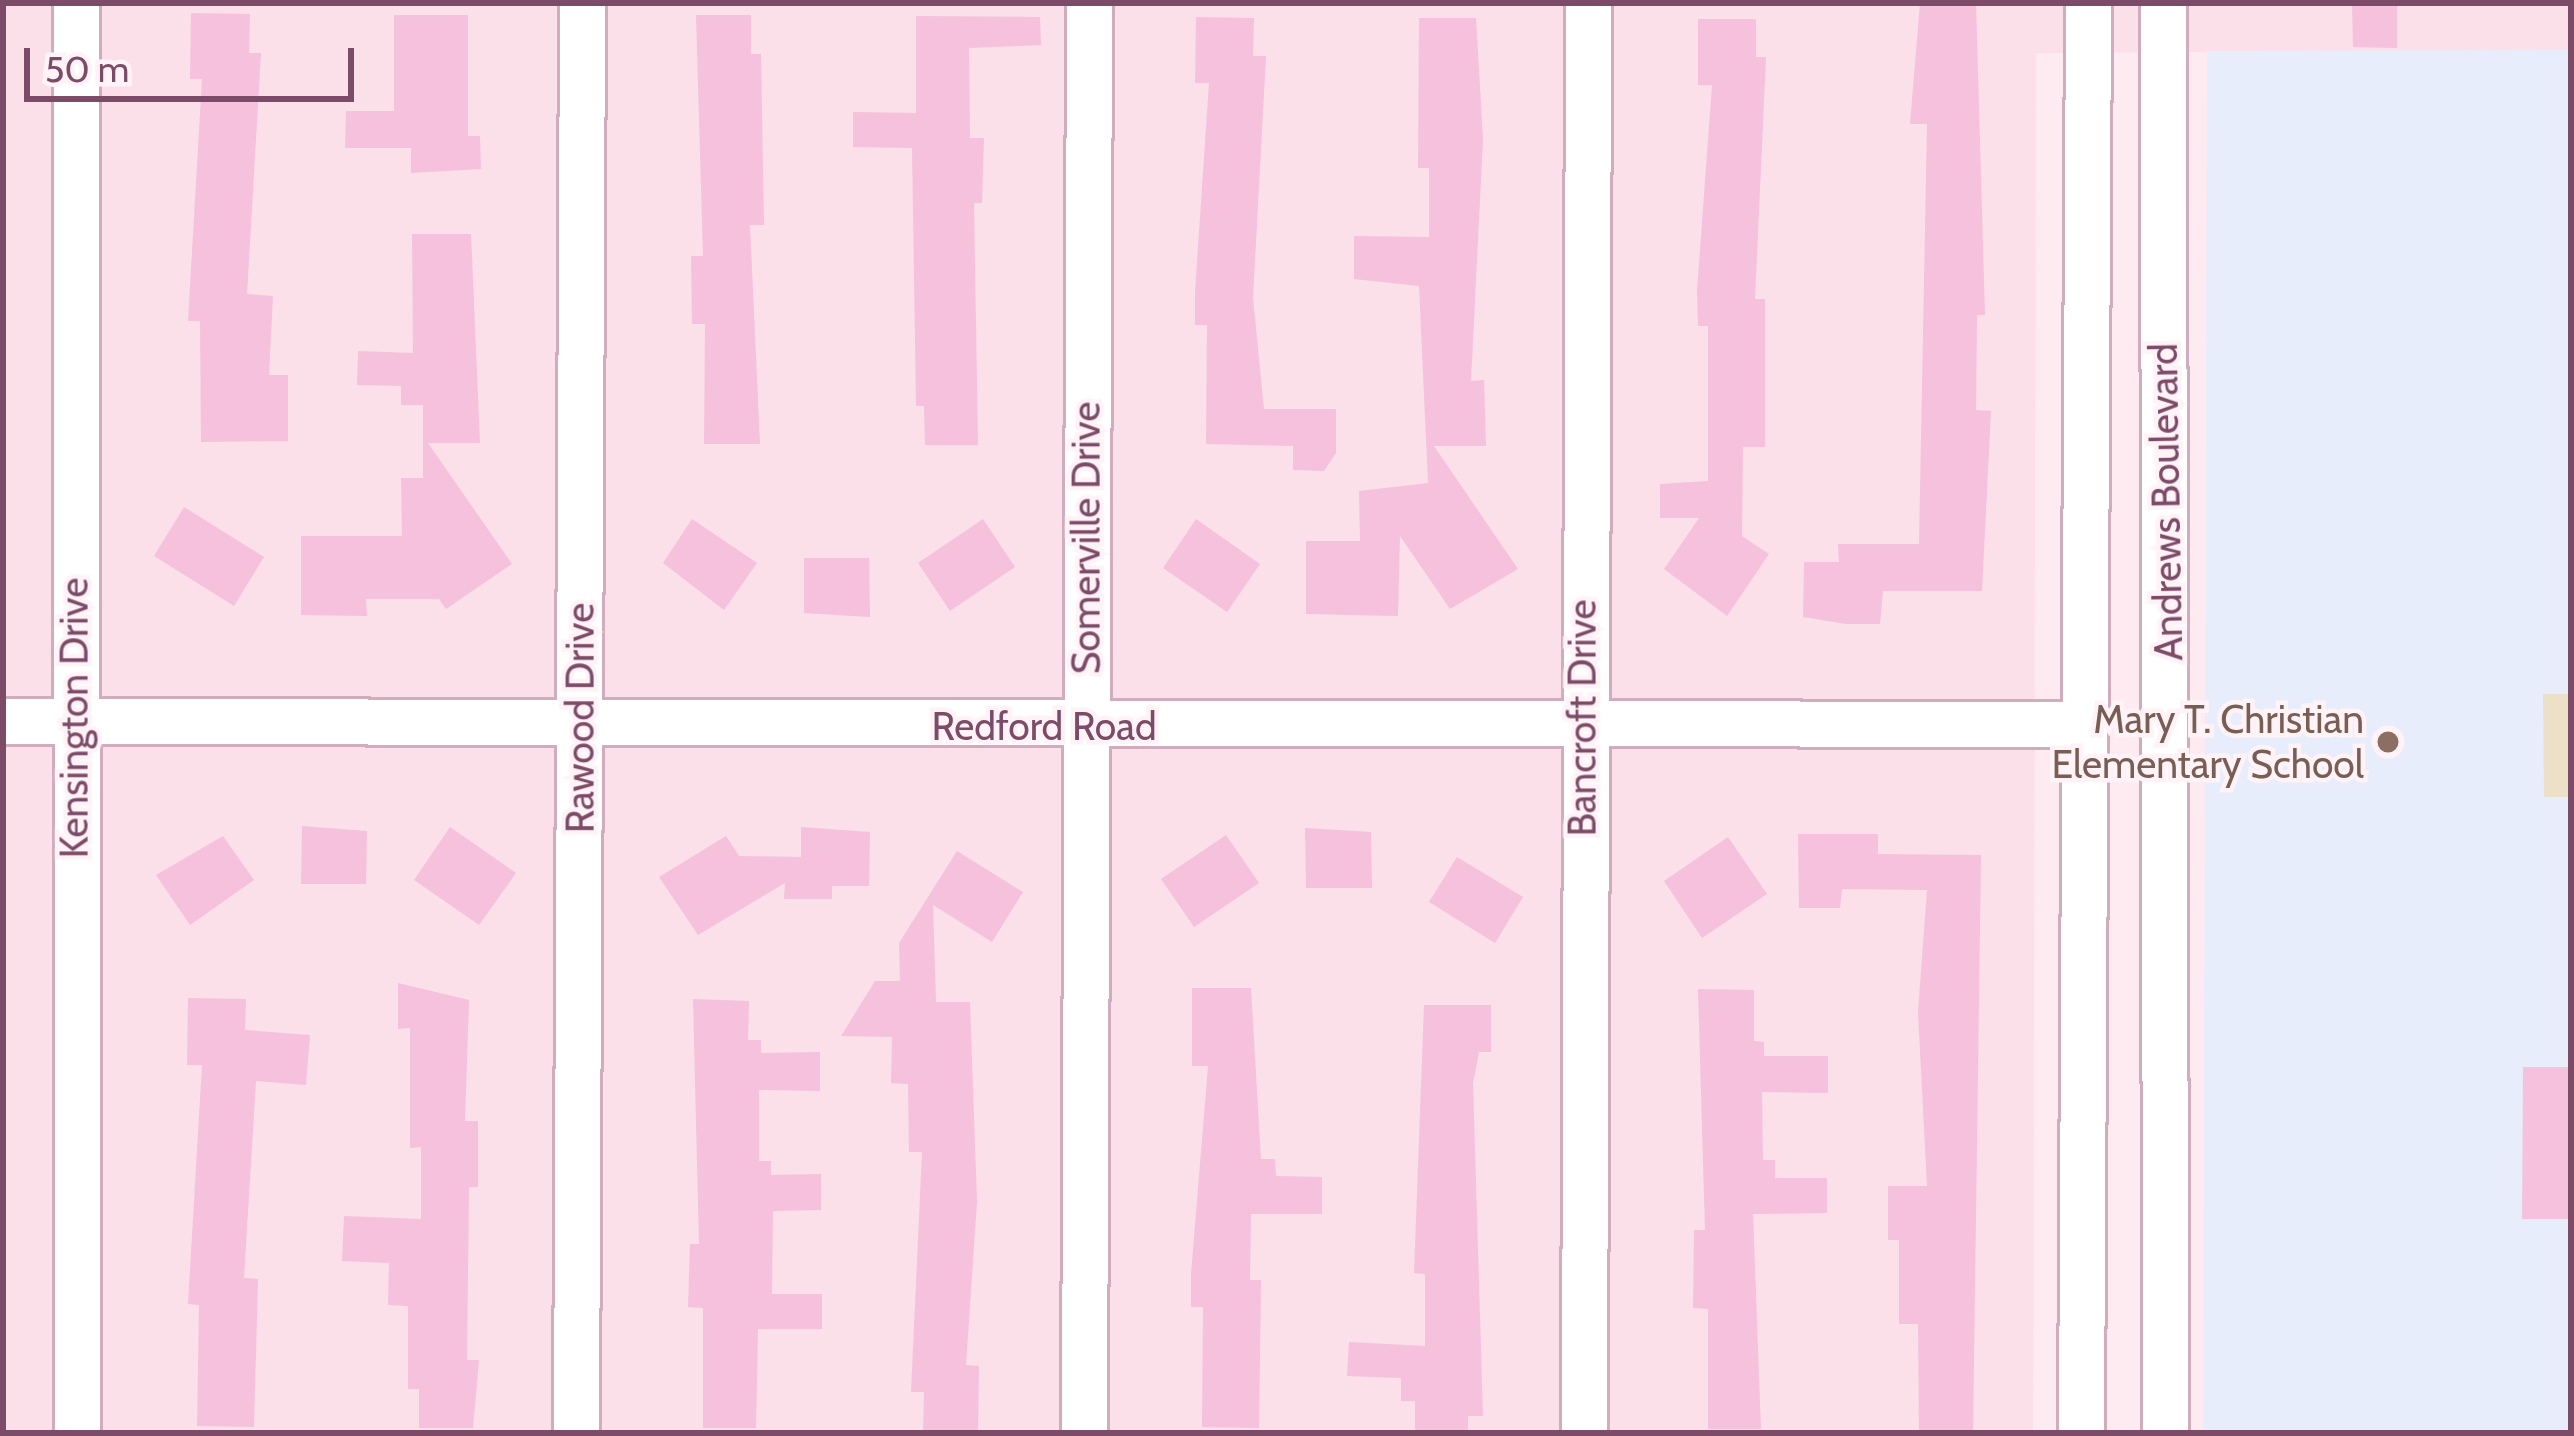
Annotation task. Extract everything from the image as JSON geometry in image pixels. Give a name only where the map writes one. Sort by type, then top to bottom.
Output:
[{"type":"street","name":"Kensington Drive","points":[[76,3],[77,1433]]},
{"type":"street","name":"Rawood Drive","points":[[576,1433],[582,3]]},
{"type":"street","name":"Somerville Drive","points":[[1084,1433],[1089,3]]},
{"type":"street","name":"Bancroft Drive","points":[[1584,1433],[1581,729],[1588,3]]},
{"type":"street","points":[[2088,18],[2163,18]]},
{"type":"street","name":"Andrews Boulevard","points":[[2081,1433],[2088,18]]},
{"type":"street","name":"Andrews Boulevard","points":[[2163,18],[2164,1433]]},
{"type":"street","name":"Redford Road","points":[[3,721],[1581,729],[2085,724]]},
{"type":"shaded area","points":[[3,3],[2571,3],[2571,50],[2036,53],[2033,1433],[3,1433]]},
{"type":"shaded area","name":"Mary T. Christian Elementary School","points":[[2571,50],[2571,1433],[2203,1433],[2207,51]]},
{"type":"shaded area","points":[[2543,694],[2571,694],[2571,797],[2544,797]]},
{"type":"building","points":[[1920,3],[1976,3],[1985,315],[1977,315],[1976,410],[1991,411],[1982,591],[1883,591],[1880,624],[1846,624],[1803,617],[1804,562],[1839,562],[1838,544],[1919,544],[1927,124],[1910,124]]},
{"type":"building","points":[[2352,3],[2397,3],[2397,48],[2353,47]]},
{"type":"building","points":[[191,13],[250,14],[249,53],[261,53],[247,294],[273,296],[269,375],[288,375],[288,441],[201,442],[200,321],[188,321],[202,79],[190,79]]},
{"type":"building","points":[[394,15],[468,15],[468,136],[480,136],[481,169],[411,173],[411,148],[345,148],[346,111],[394,111]]},
{"type":"building","points":[[696,15],[751,15],[751,54],[761,54],[764,225],[750,225],[760,444],[704,444],[705,324],[692,324],[691,256],[703,256]]},
{"type":"building","points":[[916,16],[1040,17],[1041,45],[969,48],[970,138],[984,138],[982,203],[974,203],[978,445],[925,445],[924,406],[916,406],[912,148],[853,147],[853,112],[916,113]]},
{"type":"building","points":[[1196,17],[1254,18],[1253,56],[1266,56],[1253,298],[1264,409],[1336,409],[1336,453],[1324,471],[1293,470],[1293,446],[1206,444],[1207,325],[1195,325],[1195,292],[1209,83],[1195,83]]},
{"type":"building","points":[[1419,18],[1476,18],[1483,139],[1471,381],[1484,380],[1486,446],[1434,446],[1518,569],[1450,609],[1400,536],[1398,616],[1306,614],[1306,541],[1360,541],[1359,491],[1428,483],[1419,286],[1354,279],[1354,236],[1429,237],[1429,168],[1418,168]]},
{"type":"building","points":[[1698,19],[1756,19],[1756,57],[1766,57],[1755,299],[1765,299],[1765,447],[1743,447],[1742,536],[1769,554],[1727,616],[1664,569],[1699,518],[1660,518],[1660,484],[1708,481],[1708,326],[1698,326],[1697,291],[1712,85],[1698,85]]},
{"type":"building","points":[[412,234],[471,234],[480,443],[428,443],[512,564],[446,609],[439,599],[366,599],[367,616],[301,615],[301,536],[402,536],[401,478],[423,478],[423,405],[401,405],[401,386],[357,385],[358,351],[413,353]]},
{"type":"building","points":[[184,507],[264,557],[234,606],[154,556]]},
{"type":"building","points":[[692,519],[757,563],[724,610],[663,563]]},
{"type":"building","points":[[983,519],[1015,567],[950,611],[918,563]]},
{"type":"building","points":[[1196,519],[1260,564],[1227,612],[1163,568]]},
{"type":"building","points":[[804,558],[869,558],[870,617],[804,613]]},
{"type":"building","points":[[302,826],[367,831],[366,884],[301,884]]},
{"type":"building","points":[[450,827],[516,873],[479,925],[414,880]]},
{"type":"building","points":[[801,827],[870,832],[869,886],[832,886],[832,899],[784,899],[785,883],[698,935],[659,877],[726,836],[739,856],[801,857]]},
{"type":"building","points":[[1305,828],[1371,832],[1372,888],[1306,888]]},
{"type":"building","points":[[1798,834],[1878,834],[1878,854],[1981,855],[1973,1433],[1919,1433],[1918,1324],[1899,1324],[1899,1240],[1888,1240],[1888,1186],[1927,1186],[1918,1012],[1927,890],[1842,889],[1840,908],[1799,908]]},
{"type":"building","points":[[1226,835],[1259,883],[1194,927],[1161,879]]},
{"type":"building","points":[[223,836],[254,880],[190,925],[156,875]]},
{"type":"building","points":[[1728,837],[1767,894],[1702,938],[1664,881]]},
{"type":"building","points":[[957,851],[1023,892],[992,942],[933,905],[936,1002],[970,1002],[977,1202],[966,1365],[979,1366],[978,1433],[923,1433],[924,1392],[911,1392],[922,1152],[909,1152],[908,1084],[891,1083],[892,1037],[841,1036],[875,981],[900,981],[899,943]]},
{"type":"building","points":[[1457,857],[1523,897],[1495,943],[1429,902]]},
{"type":"building","points":[[398,983],[469,1000],[465,1121],[478,1121],[478,1187],[469,1187],[467,1360],[479,1360],[473,1428],[419,1428],[419,1389],[408,1389],[408,1306],[388,1305],[389,1263],[342,1261],[344,1216],[421,1219],[421,1147],[410,1148],[410,1028],[398,1029]]},
{"type":"building","points":[[1192,988],[1251,988],[1261,1159],[1275,1159],[1276,1176],[1322,1177],[1322,1214],[1251,1214],[1250,1280],[1261,1280],[1259,1428],[1202,1427],[1203,1307],[1191,1307],[1191,1274],[1208,1066],[1192,1066]]},
{"type":"building","points":[[1698,989],[1754,990],[1754,1041],[1764,1042],[1764,1056],[1828,1056],[1828,1093],[1762,1092],[1763,1160],[1775,1160],[1775,1178],[1827,1178],[1827,1213],[1753,1214],[1761,1429],[1708,1429],[1708,1309],[1693,1308],[1694,1230],[1705,1230]]},
{"type":"building","points":[[188,998],[246,999],[245,1030],[310,1035],[306,1085],[256,1081],[244,1278],[258,1279],[254,1427],[197,1426],[199,1305],[188,1304],[202,1065],[187,1065]]},
{"type":"building","points":[[693,999],[749,1001],[748,1040],[761,1040],[761,1053],[820,1052],[820,1091],[759,1090],[759,1161],[771,1161],[771,1175],[821,1174],[821,1210],[773,1211],[772,1294],[822,1294],[822,1329],[758,1329],[756,1428],[703,1428],[703,1308],[688,1307],[690,1244],[699,1244]]},
{"type":"building","points":[[1424,1005],[1491,1005],[1491,1052],[1479,1052],[1473,1083],[1483,1416],[1468,1416],[1468,1433],[1415,1433],[1415,1401],[1401,1401],[1401,1378],[1347,1376],[1349,1342],[1425,1346],[1425,1274],[1414,1273]]},
{"type":"building","points":[[2523,1067],[2571,1067],[2571,1219],[2522,1219]]},
{"type":"place","name":"Mary T. Christian Elementary School","points":[[2388,742]]}]
